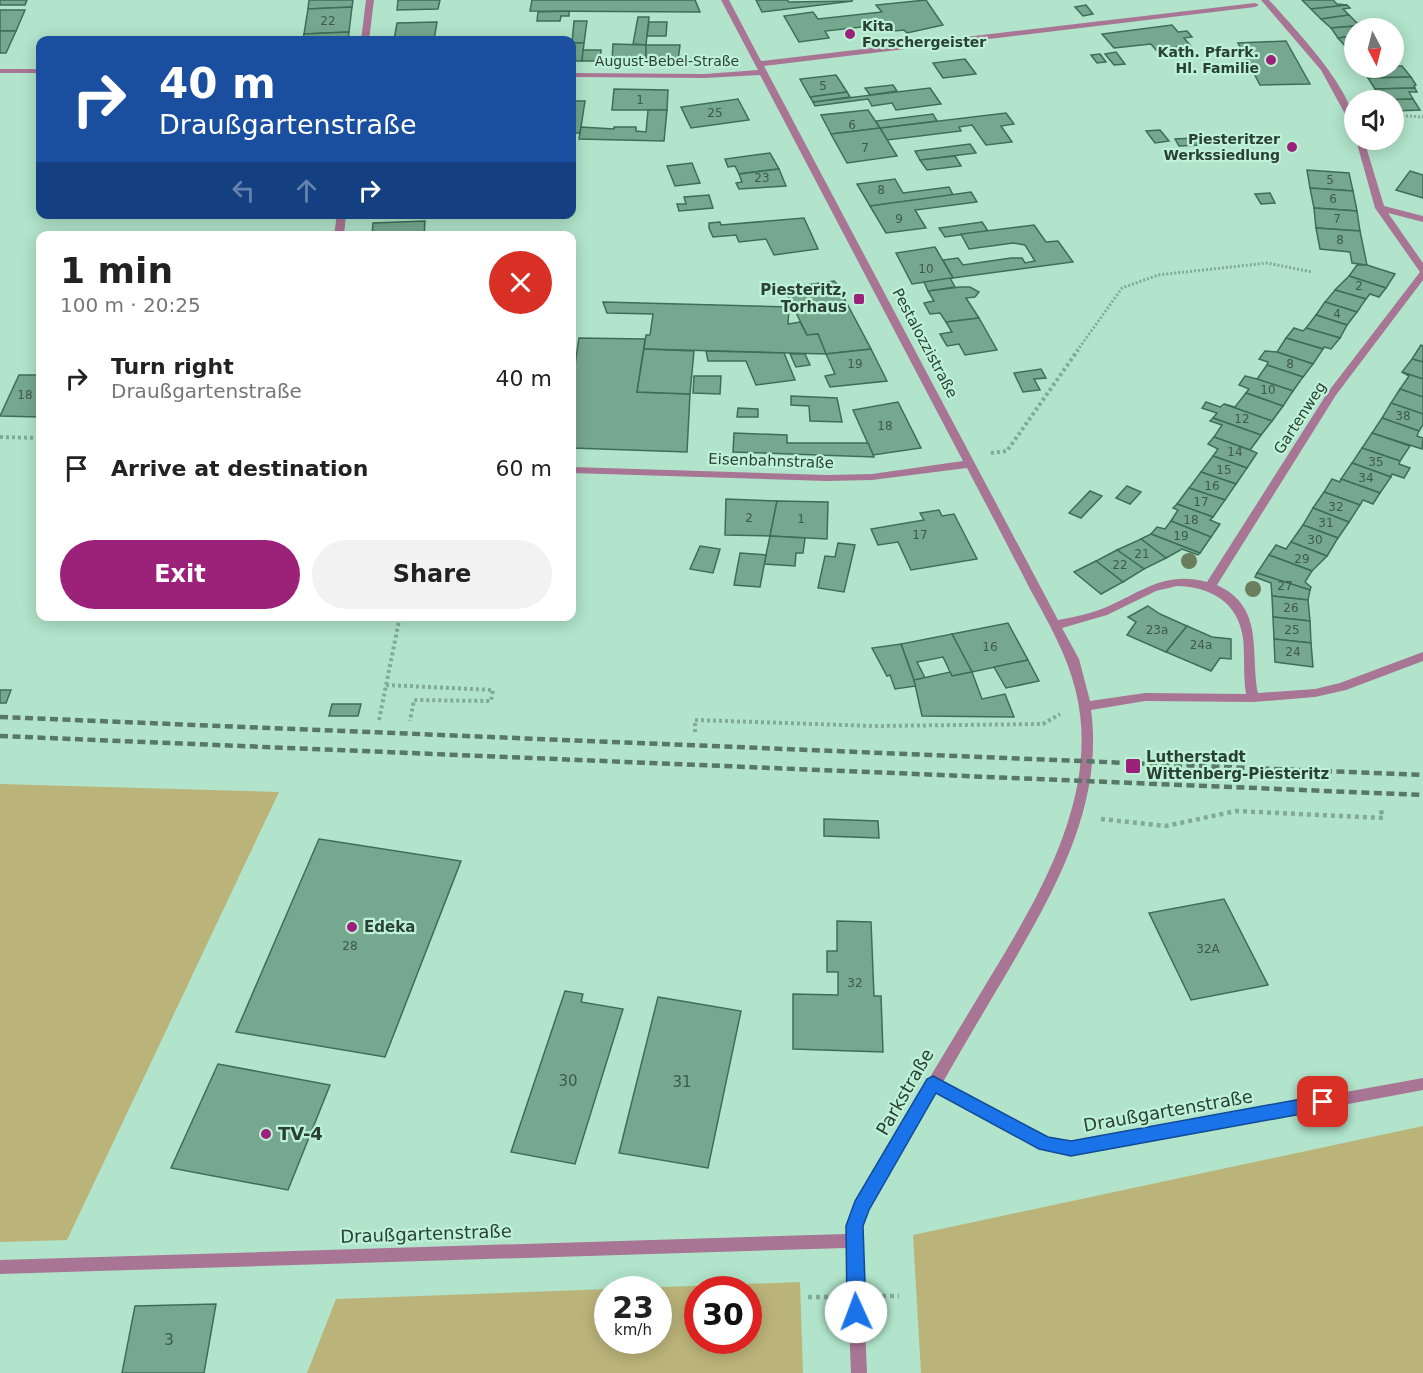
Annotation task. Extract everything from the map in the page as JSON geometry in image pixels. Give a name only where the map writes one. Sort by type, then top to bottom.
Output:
[{"type":"street","points":[[366,36],[370,0]]},
{"type":"street","name":"Pestalozzistraße","points":[[725,0],[1073,658],[1089,726],[1088,762],[1076,816],[1064,850]]},
{"type":"street","points":[[1265,0],[1325,69],[1344,104]]},
{"type":"street","name":"August-Bebel-Straße","points":[[576,75],[705,76],[1255,5]]},
{"type":"street","points":[[0,71],[36,71]]},
{"type":"street","points":[[1363,150],[1380,208],[1423,272]]},
{"type":"street","points":[[1380,208],[1423,219]]},
{"type":"street","name":"Gartenweg","points":[[1211,585],[1332,394],[1423,272]]},
{"type":"street","name":"Eisenbahnstraße","points":[[576,470],[827,478],[872,477],[968,460]]},
{"type":"street","points":[[1056,625],[1084,620],[1164,584],[1211,585],[1228,597],[1242,613],[1248,630],[1248,677],[1253,698]]},
{"type":"street","points":[[1086,706],[1158,696],[1253,698],[1305,695],[1341,687],[1423,656]]},
{"type":"street","name":"Parkstraße","points":[[859,1373],[853,1241],[861,1207],[1034,914],[1064,850]]},
{"type":"street","name":"Draußgartenstraße","points":[[933,1084],[1045,1143],[1071,1149],[1423,1084]]},
{"type":"street","name":"Draußgartenstraße","points":[[0,1267],[853,1241]]},
{"type":"path","points":[[1404,116],[1423,117]]},
{"type":"path","points":[[968,460],[1007,451],[1122,288],[1158,275],[1267,263],[1312,272]]},
{"type":"path","points":[[0,437],[36,438]]},
{"type":"path","points":[[379,720],[399,621]]},
{"type":"path","points":[[386,685],[493,690],[491,701],[414,700],[410,721]]},
{"type":"path","points":[[695,732],[695,720],[874,726],[1042,724],[1055,716],[1086,706]]},
{"type":"path","points":[[1076,816],[1166,826],[1236,811],[1383,818],[1380,807]]},
{"type":"shaded area","points":[[0,784],[279,792],[67,1240],[0,1242]]},
{"type":"shaded area","points":[[1423,1126],[1423,1373],[921,1373],[913,1235]]},
{"type":"shaded area","points":[[800,1282],[803,1373],[307,1373],[336,1299],[594,1290],[594,1354],[672,1354],[672,1287],[684,1286],[684,1354],[762,1354],[762,1283]]},
{"type":"building","points":[[0,0],[27,0],[25,5],[0,5]]},
{"type":"building","points":[[309,0],[353,0],[352,7],[308,9]]},
{"type":"building","points":[[398,0],[440,0],[438,9],[397,10]]},
{"type":"building","points":[[532,0],[695,0],[700,12],[530,11]]},
{"type":"building","points":[[756,0],[787,0],[789,2],[853,1],[762,12]]},
{"type":"building","points":[[926,0],[943,25],[907,33],[904,30],[894,31],[889,24],[825,31],[829,38],[799,42],[784,16],[813,12],[818,19],[882,12],[876,5]]},
{"type":"building","points":[[1302,0],[1333,0],[1337,4],[1347,5],[1311,9]]},
{"type":"building","points":[[1086,5],[1093,14],[1083,16],[1075,7]]},
{"type":"building","points":[[1347,5],[1350,8],[1343,9],[1349,15],[1321,19],[1311,9]]},
{"type":"building","points":[[352,7],[349,32],[304,34],[308,9]]},
{"type":"building","points":[[0,10],[25,10],[16,31],[0,31]]},
{"type":"building","points":[[569,11],[569,16],[561,16],[560,21],[537,21],[538,12]]},
{"type":"building","points":[[1349,15],[1352,18],[1344,18],[1344,27],[1331,28],[1321,19]]},
{"type":"building","points":[[638,17],[649,17],[646,45],[633,44]]},
{"type":"building","points":[[574,21],[587,21],[584,43],[576,43],[576,36],[573,36]]},
{"type":"building","points":[[437,22],[435,36],[395,36],[397,23]]},
{"type":"building","points":[[649,22],[667,22],[666,36],[647,36]]},
{"type":"building","points":[[1172,25],[1178,32],[1187,31],[1192,37],[1184,38],[1190,45],[1156,50],[1151,44],[1114,48],[1102,34]]},
{"type":"building","points":[[1344,27],[1344,37],[1338,38],[1331,28]]},
{"type":"building","points":[[0,31],[16,31],[6,53],[0,53]]},
{"type":"building","points":[[349,32],[348,36],[304,36],[304,34]]},
{"type":"building","points":[[1286,41],[1310,84],[1260,85],[1238,43]]},
{"type":"building","points":[[576,43],[584,43],[582,61],[576,61]]},
{"type":"building","points":[[613,44],[646,45],[646,61],[612,61]]},
{"type":"building","points":[[646,45],[680,45],[678,61],[646,61]]},
{"type":"building","points":[[583,50],[601,50],[600,61],[582,61]]},
{"type":"building","points":[[1116,52],[1125,64],[1114,65],[1105,54]]},
{"type":"building","points":[[1100,54],[1106,62],[1097,63],[1091,55]]},
{"type":"building","points":[[965,59],[976,74],[943,78],[933,63]]},
{"type":"building","points":[[1404,68],[1411,77],[1404,77]]},
{"type":"building","points":[[836,75],[847,92],[810,97],[800,79]]},
{"type":"building","points":[[1411,77],[1416,85],[1415,88],[1375,89],[1368,78],[1404,78]]},
{"type":"building","points":[[893,85],[897,91],[870,95],[865,88]]},
{"type":"building","points":[[930,88],[941,104],[896,110],[892,103],[872,106],[868,99],[815,106],[813,102]]},
{"type":"building","points":[[1415,88],[1417,92],[1409,92],[1413,99],[1404,99],[1404,90],[1375,89]]},
{"type":"building","points":[[614,89],[668,90],[667,110],[612,110]]},
{"type":"building","points":[[847,92],[850,97],[813,102],[810,97]]},
{"type":"building","points":[[738,99],[749,120],[691,128],[681,107]]},
{"type":"building","points":[[1404,99],[1413,99],[1420,110],[1404,111]]},
{"type":"building","points":[[576,101],[585,101],[580,133],[576,133]]},
{"type":"building","points":[[648,110],[667,110],[664,141],[579,139],[581,127],[614,129],[614,127],[636,127],[636,131],[646,132]]},
{"type":"building","points":[[868,110],[880,128],[831,134],[821,115]]},
{"type":"building","points":[[1006,113],[1014,124],[1001,126],[1012,142],[986,145],[972,125],[959,127],[961,131],[887,140],[880,128]]},
{"type":"building","points":[[933,114],[937,121],[880,128],[876,121]]},
{"type":"building","points":[[880,128],[897,156],[847,163],[831,134]]},
{"type":"building","points":[[1160,130],[1169,141],[1155,143],[1146,131]]},
{"type":"building","points":[[1195,138],[1199,145],[1179,146],[1175,139]]},
{"type":"building","points":[[970,144],[976,153],[920,160],[915,151]]},
{"type":"building","points":[[770,153],[779,169],[739,174],[735,166],[728,167],[725,159]]},
{"type":"building","points":[[955,156],[961,166],[927,170],[920,160]]},
{"type":"building","points":[[692,163],[700,183],[675,186],[667,166]]},
{"type":"building","points":[[779,169],[786,186],[739,189],[736,183],[742,182],[739,174]]},
{"type":"building","points":[[1307,170],[1349,173],[1353,191],[1310,188]]},
{"type":"building","points":[[1410,171],[1423,175],[1423,198],[1396,190]]},
{"type":"building","points":[[895,179],[903,193],[949,187],[953,195],[870,206],[857,184]]},
{"type":"building","points":[[1310,188],[1353,191],[1357,211],[1314,208]]},
{"type":"building","points":[[971,192],[977,202],[915,210],[926,228],[886,233],[870,206]]},
{"type":"building","points":[[1270,193],[1275,203],[1261,204],[1255,194]]},
{"type":"building","points":[[709,195],[713,208],[679,211],[677,204],[686,204],[684,197]]},
{"type":"building","points":[[1314,208],[1357,211],[1360,231],[1316,228]]},
{"type":"building","points":[[804,218],[818,249],[774,255],[766,239],[739,242],[736,235],[713,237],[709,228],[709,223],[720,222],[721,225]]},
{"type":"building","points":[[425,221],[424,231],[372,231],[373,223]]},
{"type":"building","points":[[982,222],[988,231],[945,237],[939,228]]},
{"type":"building","points":[[1034,225],[1046,242],[1058,241],[1073,262],[953,278],[943,260],[958,258],[963,265],[1011,258],[1022,258],[1025,263],[1035,261],[1025,245],[1013,243],[969,249],[961,234]]},
{"type":"building","points":[[1316,228],[1360,231],[1367,265],[1352,263],[1350,252],[1320,249]]},
{"type":"building","points":[[935,247],[953,278],[912,284],[896,253]]},
{"type":"building","points":[[1357,265],[1367,265],[1395,274],[1386,288],[1349,276]]},
{"type":"building","points":[[1349,276],[1386,288],[1379,297],[1370,294],[1366,299],[1335,290]]},
{"type":"building","points":[[950,278],[955,287],[928,291],[924,282]]},
{"type":"building","points":[[834,281],[871,349],[826,354],[818,334],[807,335],[784,288]]},
{"type":"building","points":[[970,287],[979,292],[975,297],[966,298],[979,318],[946,322],[940,313],[930,314],[924,303],[934,301],[928,291]]},
{"type":"building","points":[[1335,290],[1366,299],[1357,312],[1325,302]]},
{"type":"building","points":[[603,302],[789,307],[788,324],[800,322],[807,335],[818,334],[826,354],[644,349],[646,335],[650,335],[653,314],[607,313]]},
{"type":"building","points":[[1325,302],[1357,312],[1347,325],[1316,315]]},
{"type":"building","points":[[1316,315],[1347,325],[1340,338],[1306,328]]},
{"type":"building","points":[[979,318],[997,350],[965,355],[959,344],[947,346],[940,334],[952,332],[946,322]]},
{"type":"building","points":[[1294,328],[1303,331],[1306,328],[1340,338],[1331,349],[1324,347],[1323,349],[1286,338]]},
{"type":"building","points":[[579,338],[645,339],[637,392],[690,394],[687,452],[576,448],[576,358]]},
{"type":"building","points":[[1286,338],[1323,349],[1313,364],[1277,352]]},
{"type":"building","points":[[1421,345],[1423,346],[1423,362],[1412,359]]},
{"type":"building","points":[[644,349],[694,351],[690,394],[637,392]]},
{"type":"building","points":[[871,349],[887,381],[830,387],[825,376],[835,374],[826,354]]},
{"type":"building","points":[[706,351],[784,353],[795,380],[756,385],[746,361],[708,361]]},
{"type":"building","points":[[1265,351],[1277,352],[1313,364],[1303,377],[1267,365],[1268,362],[1259,359]]},
{"type":"building","points":[[790,354],[805,354],[810,365],[796,367]]},
{"type":"building","points":[[1412,359],[1423,362],[1423,379],[1402,372]]},
{"type":"building","points":[[1267,365],[1303,377],[1293,391],[1257,379]]},
{"type":"building","points":[[1041,369],[1046,378],[1034,379],[1040,390],[1023,392],[1014,373]]},
{"type":"building","points":[[1402,372],[1423,379],[1423,397],[1400,389],[1409,376]]},
{"type":"building","points":[[19,375],[36,375],[36,417],[0,416]]},
{"type":"building","points":[[694,376],[721,376],[720,394],[693,393]]},
{"type":"building","points":[[1245,376],[1293,391],[1283,406],[1246,393],[1249,389],[1239,385]]},
{"type":"building","points":[[1400,389],[1423,397],[1423,414],[1391,403]]},
{"type":"building","points":[[1246,393],[1283,406],[1272,421],[1224,404],[1235,407]]},
{"type":"building","points":[[791,396],[837,398],[842,422],[810,421],[809,406],[791,405]]},
{"type":"building","points":[[898,402],[921,448],[873,455],[853,410]]},
{"type":"building","points":[[1206,402],[1220,407],[1224,404],[1272,421],[1261,435],[1213,418],[1217,413],[1202,408]]},
{"type":"building","points":[[1391,403],[1423,414],[1423,425],[1419,431],[1382,418]]},
{"type":"building","points":[[738,408],[758,409],[758,417],[737,417]]},
{"type":"building","points":[[1213,418],[1261,435],[1250,450],[1214,437],[1222,425],[1210,421]]},
{"type":"building","points":[[1382,418],[1419,431],[1417,436],[1423,438],[1422,449],[1372,433]]},
{"type":"building","points":[[734,433],[787,435],[787,443],[868,443],[874,457],[733,452]]},
{"type":"building","points":[[1372,433],[1410,446],[1400,461],[1362,448]]},
{"type":"building","points":[[1214,437],[1257,453],[1247,468],[1213,456],[1218,449],[1208,444]]},
{"type":"building","points":[[1362,448],[1400,461],[1399,464],[1410,468],[1404,478],[1392,474],[1391,477],[1352,463]]},
{"type":"building","points":[[1213,456],[1247,468],[1236,484],[1201,472]]},
{"type":"building","points":[[1352,463],[1391,477],[1380,493],[1341,479]]},
{"type":"building","points":[[1201,472],[1236,484],[1225,500],[1189,488]]},
{"type":"building","points":[[1332,479],[1340,482],[1341,479],[1380,493],[1373,504],[1363,500],[1360,505],[1324,492]]},
{"type":"building","points":[[1127,486],[1141,492],[1130,504],[1116,498]]},
{"type":"building","points":[[1189,488],[1225,500],[1213,517],[1177,504]]},
{"type":"building","points":[[1090,491],[1102,496],[1081,518],[1069,513]]},
{"type":"building","points":[[1324,492],[1360,505],[1349,522],[1313,508]]},
{"type":"building","points":[[726,499],[777,501],[770,536],[725,535]]},
{"type":"building","points":[[777,501],[828,502],[827,539],[770,536]]},
{"type":"building","points":[[1177,504],[1213,517],[1210,520],[1220,524],[1211,537],[1171,521],[1178,510],[1173,508]]},
{"type":"building","points":[[1313,508],[1349,522],[1338,538],[1303,525]]},
{"type":"building","points":[[939,510],[942,516],[954,514],[977,559],[911,570],[898,542],[878,545],[871,529],[924,520],[920,513]]},
{"type":"building","points":[[1171,521],[1211,537],[1200,553],[1151,534],[1157,527],[1165,529]]},
{"type":"building","points":[[1303,525],[1338,538],[1327,556],[1291,542]]},
{"type":"building","points":[[1151,534],[1200,553],[1198,555],[1182,549],[1166,558],[1141,539]]},
{"type":"building","points":[[770,536],[805,538],[803,553],[796,553],[795,566],[764,564]]},
{"type":"building","points":[[1141,539],[1166,558],[1144,569],[1117,550]]},
{"type":"building","points":[[1291,542],[1327,556],[1312,571],[1269,555],[1276,545],[1286,549]]},
{"type":"building","points":[[838,543],[855,545],[844,592],[818,588],[825,556],[835,557]]},
{"type":"building","points":[[700,546],[720,549],[713,573],[690,569]]},
{"type":"building","points":[[1117,550],[1144,569],[1123,582],[1096,561]]},
{"type":"building","points":[[740,553],[766,555],[760,587],[734,585]]},
{"type":"building","points":[[1269,555],[1312,571],[1305,582],[1311,587],[1310,590],[1257,573]]},
{"type":"building","points":[[1096,561],[1123,582],[1101,594],[1074,572]]},
{"type":"building","points":[[1257,573],[1310,590],[1308,600],[1272,596],[1271,583],[1255,577]]},
{"type":"building","points":[[1272,596],[1308,600],[1310,621],[1273,617]]},
{"type":"building","points":[[1148,606],[1187,626],[1166,652],[1127,635],[1136,622],[1128,617]]},
{"type":"building","points":[[1273,617],[1310,621],[1311,643],[1274,639]]},
{"type":"building","points":[[1008,623],[1028,660],[972,672],[952,634]]},
{"type":"building","points":[[1187,626],[1212,637],[1231,639],[1231,659],[1220,658],[1211,671],[1166,652]]},
{"type":"building","points":[[952,634],[972,672],[952,676],[943,657],[917,662],[925,678],[914,680],[901,644]]},
{"type":"building","points":[[1274,639],[1311,643],[1313,667],[1275,662]]},
{"type":"building","points":[[901,644],[916,686],[895,689],[890,675],[887,676],[872,648]]},
{"type":"building","points":[[1028,660],[1039,681],[1006,688],[994,667]]},
{"type":"building","points":[[950,672],[952,676],[972,672],[982,699],[1005,694],[1014,717],[922,716],[914,680]]},
{"type":"building","points":[[0,690],[11,690],[6,703],[0,703]]},
{"type":"building","points":[[332,704],[361,704],[358,716],[329,716]]},
{"type":"building","points":[[824,819],[878,821],[879,838],[824,836]]},
{"type":"building","points":[[319,839],[461,861],[385,1057],[236,1032]]},
{"type":"building","points":[[1224,899],[1268,985],[1191,1000],[1149,913]]},
{"type":"building","points":[[837,921],[871,922],[874,996],[881,996],[883,1052],[793,1049],[793,994],[838,995],[838,972],[827,972],[827,951],[837,951]]},
{"type":"building","points":[[565,991],[583,994],[581,1002],[623,1009],[575,1164],[511,1152]]},
{"type":"building","points":[[658,997],[741,1011],[708,1168],[619,1153]]},
{"type":"building","points":[[218,1064],[330,1085],[288,1190],[171,1168]]},
{"type":"building","points":[[216,1304],[204,1373],[122,1373],[135,1306]]},
{"type":"railway","points":[[0,717],[1423,775]]},
{"type":"railway","points":[[0,736],[1423,795]]},
{"type":"place","name":"Kita Forschergeister","points":[[850,34]]},
{"type":"place","name":"Kath. Pfarrk. Hl. Familie","points":[[1271,60]]},
{"type":"place","name":"Piesteritzer Werkssiedlung","points":[[1292,147]]},
{"type":"place","name":"Piesteritz, Torhaus","points":[[859,299]]},
{"type":"place","name":"Lutherstadt Wittenberg-Piesteritz","points":[[1133,766]]},
{"type":"place","name":"Edeka","points":[[352,927]]},
{"type":"place","name":"TV-4","points":[[266,1134]]},
{"type":"route","points":[[856,1312],[854,1226],[861,1207],[933,1084],[1045,1143],[1058,1148],[1071,1149],[1323,1102]]}]
